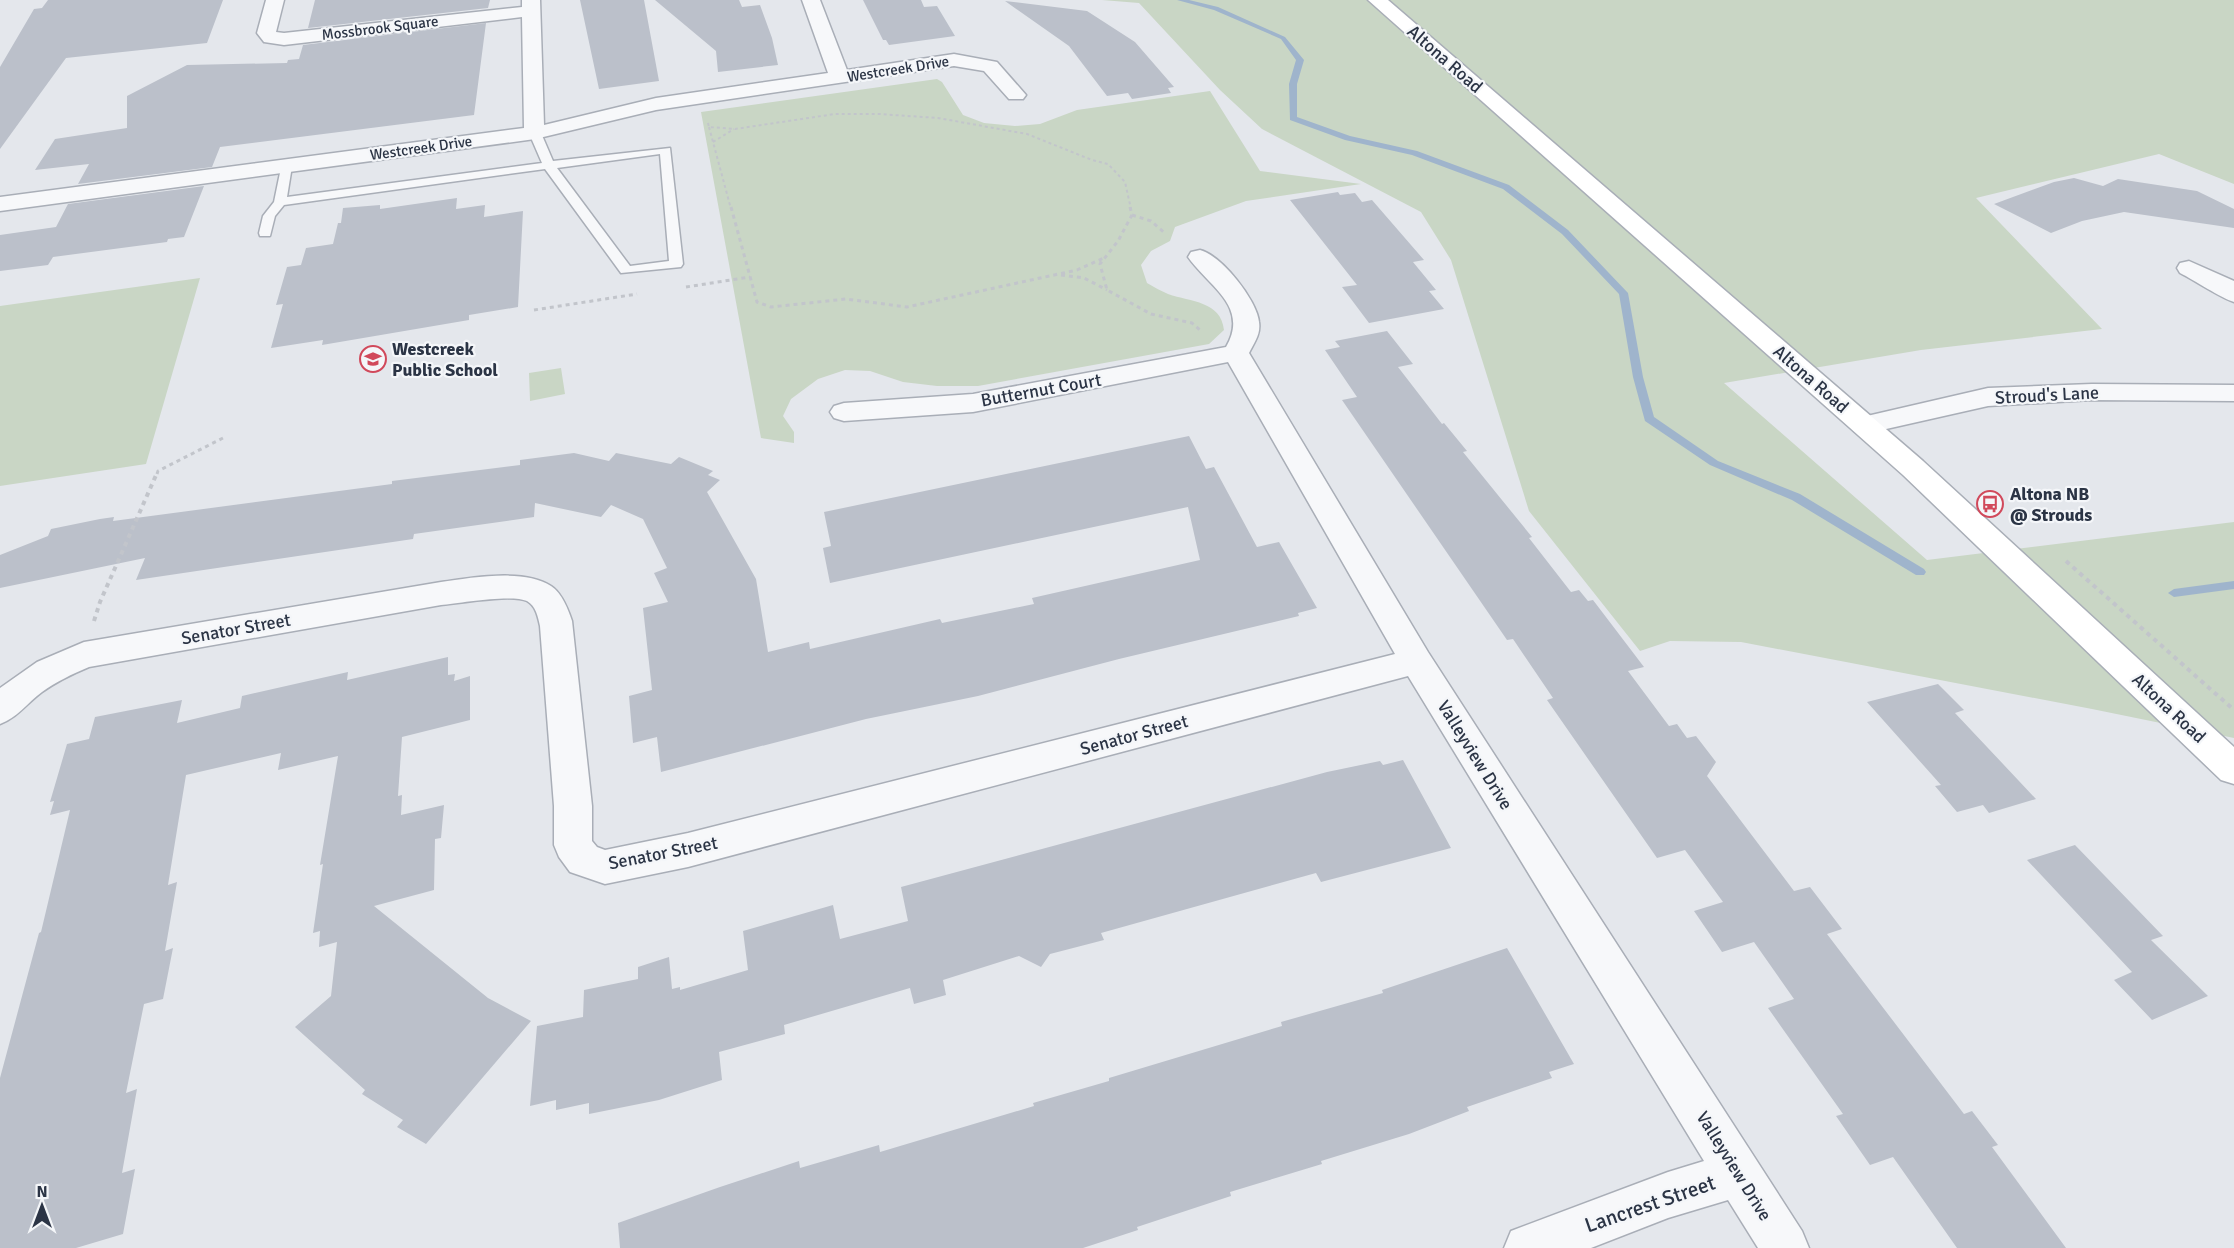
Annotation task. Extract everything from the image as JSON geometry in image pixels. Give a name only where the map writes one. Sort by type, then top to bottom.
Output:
[{"type":"main road","name":"Altona Road","points":[[1377,0],[1864,425],[2234,769]]},
{"type":"street","name":"Mossbrook Square","points":[[275,0],[266,33],[271,38],[284,39],[531,5],[535,133]]},
{"type":"street","name":"Westcreek Drive","points":[[811,0],[840,78]]},
{"type":"street","name":"Westcreek Drive","points":[[0,204],[535,133],[656,104],[954,60],[990,66],[1016,95]]},
{"type":"street","points":[[1200,257],[1224,282],[1243,309],[1247,321],[1246,333],[1236,353]]},
{"type":"street","points":[[2189,268],[2226,287],[2234,294]]},
{"type":"street","name":"Butternut Court","points":[[844,412],[973,403],[1236,353]]},
{"type":"street","name":"Valleyview Drive","points":[[1236,353],[1416,661],[1785,1248]]},
{"type":"street","name":"Stroud's Lane","points":[[1864,425],[1989,397],[2092,392],[2234,393]]},
{"type":"street","name":"Senator Street","points":[[0,710],[16,692],[47,670],[84,655],[432,596],[492,588],[523,588],[538,592],[554,612],[557,626],[573,806],[573,845],[584,860],[605,867],[688,850],[1416,661]]},
{"type":"street","name":"Lancrest Street","points":[[1528,1248],[1668,1195],[1739,1174]]},
{"type":"lane","points":[[280,202],[549,166],[666,150],[676,264],[626,270],[549,166],[535,133]]},
{"type":"lane","points":[[265,233],[269,216],[280,202],[285,166]]},
{"type":"path","points":[[709,127],[735,129],[835,114],[938,118],[1027,134],[1092,160],[1108,164],[1125,182],[1132,215],[1118,241],[1100,264],[1107,290]]},
{"type":"path","points":[[708,118],[757,302],[771,308],[846,299],[907,307],[1058,275],[1105,258]]},
{"type":"path","points":[[713,142],[735,129]]},
{"type":"path","points":[[1132,215],[1150,220],[1166,234]]},
{"type":"path","points":[[1058,275],[1084,278],[1151,314],[1192,323],[1211,342],[1236,353]]},
{"type":"path","points":[[84,655],[100,602],[158,471],[223,438]]},
{"type":"path","points":[[2058,554],[2234,711]]},
{"type":"green space","points":[[1102,0],[2234,0],[2234,184],[2159,154],[1976,198],[2102,329],[1921,350],[1724,383],[1927,560],[2234,522],[2234,738],[1741,642],[1670,641],[1640,651],[1529,511],[1451,260],[1421,212],[1262,129],[1220,90],[1139,3]]},
{"type":"green space","points":[[937,79],[942,82],[963,115],[984,123],[1015,126],[1040,124],[1077,110],[1210,91],[1260,171],[1361,184],[1246,201],[1175,227],[1170,241],[1151,251],[1141,265],[1147,283],[1168,294],[1204,304],[1217,313],[1222,320],[1224,330],[1209,344],[978,386],[937,386],[903,382],[870,371],[845,370],[818,379],[791,399],[783,416],[794,432],[794,443],[761,438],[701,112]]},
{"type":"green space","points":[[200,278],[146,464],[0,486],[0,306]]},
{"type":"green space","points":[[561,368],[565,394],[530,401],[529,373]]},
{"type":"building","points":[[48,0],[223,0],[207,43],[66,58],[0,149],[0,67],[34,9],[42,8]]},
{"type":"building","points":[[315,0],[490,0],[488,8],[308,28]]},
{"type":"building","points":[[580,0],[644,0],[659,81],[599,89]]},
{"type":"building","points":[[655,0],[739,0],[742,7],[760,5],[772,38],[778,65],[718,72],[716,51]]},
{"type":"building","points":[[863,0],[921,0],[924,7],[937,6],[955,36],[889,45],[886,40],[883,40]]},
{"type":"building","points":[[1005,1],[1087,11],[1135,42],[1174,87],[1168,88],[1171,93],[1132,99],[1128,93],[1107,96],[1069,46]]},
{"type":"building","points":[[486,23],[474,115],[220,147],[212,167],[78,184],[89,164],[35,170],[55,139],[127,128],[127,96],[187,65],[287,63],[288,60],[299,59],[303,45]]},
{"type":"building","points":[[2074,178],[2103,186],[2118,179],[2197,191],[2234,209],[2234,228],[2124,212],[2082,221],[2051,233],[1994,204],[2054,182]]},
{"type":"building","points":[[204,186],[184,237],[168,239],[167,242],[53,257],[48,265],[0,271],[0,235],[56,227],[68,204]]},
{"type":"building","points":[[1338,192],[1340,195],[1355,193],[1362,202],[1372,200],[1424,260],[1413,262],[1436,290],[1429,291],[1444,309],[1369,323],[1342,287],[1357,285],[1290,200]]},
{"type":"building","points":[[457,198],[456,209],[485,205],[484,217],[523,211],[518,307],[469,315],[469,320],[322,345],[323,340],[271,348],[283,304],[276,305],[287,267],[301,265],[306,248],[333,244],[338,223],[341,223],[343,208],[380,205],[380,209]]},
{"type":"building","points":[[1387,331],[1413,364],[1398,367],[1442,424],[1444,423],[1467,451],[1463,452],[1532,537],[1529,538],[1571,592],[1579,590],[1588,601],[1593,600],[1644,667],[1628,671],[1669,726],[1677,724],[1687,738],[1696,736],[1716,762],[1707,776],[1794,891],[1810,887],[1842,929],[1827,934],[1964,1114],[1972,1111],[1998,1145],[1992,1147],[2066,1248],[1957,1248],[1893,1157],[1870,1165],[1836,1116],[1843,1114],[1768,1008],[1794,999],[1754,942],[1722,952],[1694,911],[1723,902],[1685,850],[1657,858],[1547,700],[1553,698],[1513,639],[1507,640],[1342,400],[1357,397],[1325,350],[1340,347],[1335,341]]},
{"type":"building","points":[[1189,436],[1206,469],[1214,467],[1257,547],[1279,542],[1317,608],[1298,613],[1299,616],[1119,659],[978,696],[866,719],[661,772],[657,737],[633,743],[629,696],[652,690],[643,608],[668,602],[654,573],[667,568],[643,519],[611,505],[601,517],[535,503],[534,517],[414,534],[413,539],[136,580],[145,558],[0,588],[0,555],[48,536],[51,529],[100,519],[114,517],[113,521],[392,484],[392,481],[520,465],[520,460],[574,453],[609,461],[616,453],[671,464],[679,457],[713,471],[708,475],[720,480],[707,492],[756,579],[768,652],[809,642],[810,649],[940,619],[942,623],[1034,604],[1032,598],[1200,560],[1188,507],[830,583],[823,548],[831,546],[824,512]]},
{"type":"building","points":[[448,657],[448,675],[455,674],[454,681],[470,676],[470,720],[402,737],[398,796],[402,795],[401,815],[444,805],[441,838],[435,839],[434,890],[374,906],[488,998],[531,1021],[426,1144],[397,1127],[403,1120],[362,1094],[365,1090],[295,1027],[331,996],[337,942],[319,947],[320,931],[313,933],[323,864],[320,865],[338,756],[278,770],[281,753],[186,775],[168,885],[177,882],[165,951],[173,948],[163,999],[144,1004],[126,1093],[137,1089],[122,1173],[135,1169],[123,1234],[76,1248],[0,1248],[0,1078],[41,932],[70,810],[50,815],[54,801],[50,802],[67,744],[89,739],[95,717],[182,700],[177,723],[240,708],[242,696],[348,672],[347,680]]},
{"type":"building","points":[[1938,684],[1964,710],[1955,713],[2036,799],[1989,813],[1983,805],[1957,812],[1935,786],[1941,785],[1867,702]]},
{"type":"building","points":[[1403,760],[1451,848],[1321,882],[1316,873],[1101,933],[1104,940],[1050,954],[1041,967],[1019,956],[943,980],[946,995],[914,1004],[910,988],[784,1025],[785,1034],[719,1052],[722,1080],[659,1100],[589,1114],[589,1103],[556,1110],[556,1100],[530,1106],[537,1026],[583,1017],[584,990],[638,979],[638,967],[669,957],[672,989],[680,987],[680,990],[748,970],[743,931],[833,905],[840,939],[908,921],[901,887],[1327,772],[1380,761],[1383,765]]},
{"type":"building","points":[[2075,845],[2163,936],[2151,940],[2208,996],[2152,1020],[2114,980],[2132,972],[2027,860]]},
{"type":"building","points":[[1507,948],[1574,1064],[1549,1072],[1552,1078],[1467,1107],[1469,1111],[1409,1134],[1230,1192],[1231,1196],[1137,1227],[1138,1230],[1083,1248],[620,1248],[618,1223],[720,1187],[799,1161],[800,1168],[879,1145],[880,1152],[1034,1106],[1033,1103],[1109,1081],[1109,1078],[1282,1026],[1281,1022],[1383,993],[1382,990]]},
{"type":"waterway","points":[[1180,0],[1216,8],[1283,38],[1300,60],[1293,84],[1293,118],[1348,138],[1414,153],[1506,187],[1565,232],[1623,293],[1638,377],[1649,419],[1714,463],[1796,497],[1920,572]]},
{"type":"waterway","points":[[2174,593],[2234,585]]},
{"type":"place","name":"Westcreek Public School","points":[[373,359]]},
{"type":"place","name":"Altona NB @ Strouds","points":[[1990,504]]}]
